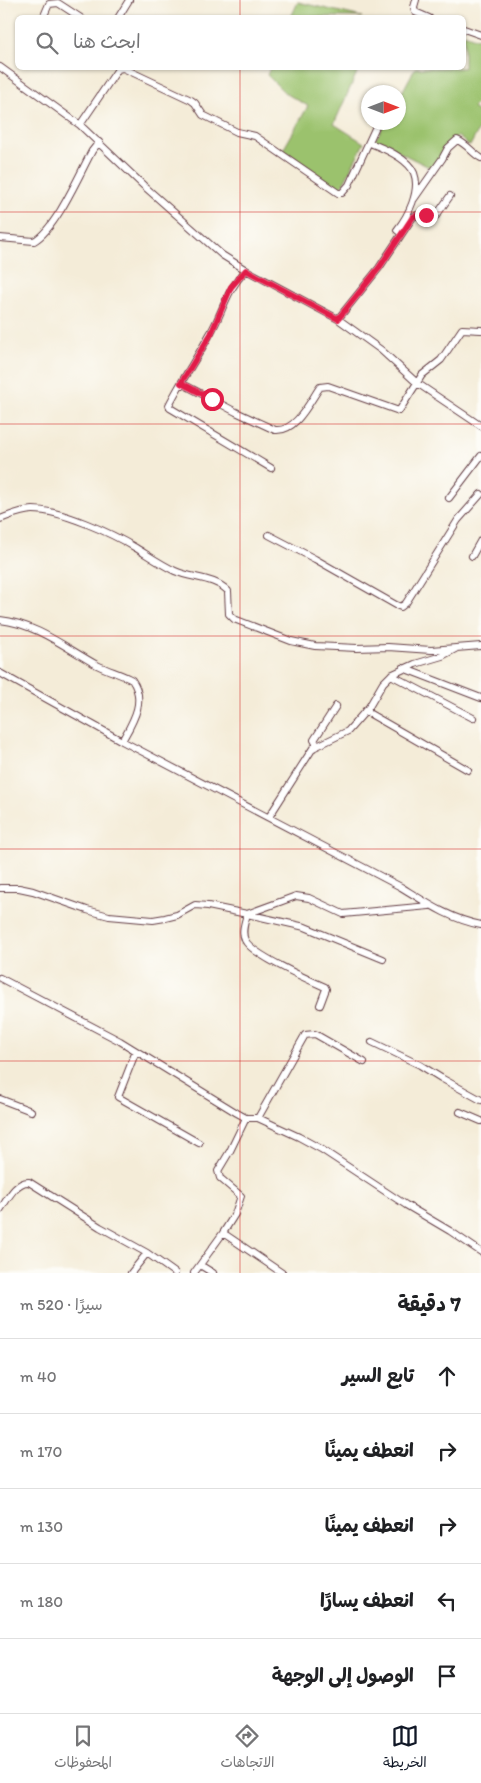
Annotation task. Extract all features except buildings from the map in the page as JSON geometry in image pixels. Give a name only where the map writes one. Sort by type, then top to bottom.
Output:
[{"type":"street","points":[[120,15],[128,0]]},
{"type":"street","points":[[416,0],[415,12],[422,15]]},
{"type":"street","points":[[44,15],[49,4],[54,2],[76,15]]},
{"type":"street","points":[[466,30],[481,35]]},
{"type":"street","points":[[0,66],[80,125],[169,209],[222,255],[246,270],[338,319],[386,354],[417,383],[481,426]]},
{"type":"street","points":[[80,125],[117,70]]},
{"type":"street","points":[[126,70],[195,102],[203,115],[237,132],[255,136],[338,193],[346,190],[375,130]]},
{"type":"street","points":[[413,200],[448,148],[457,140],[464,143],[475,155],[481,158]]},
{"type":"street","points":[[0,238],[34,241],[42,236],[60,210],[92,151],[99,142]]},
{"type":"street","points":[[370,143],[384,148],[402,160],[414,172],[413,200],[408,215],[397,230],[401,233]]},
{"type":"street","points":[[338,319],[379,268],[413,217],[417,215],[433,216],[439,214],[450,196]]},
{"type":"street","points":[[246,270],[231,287],[211,334],[169,405],[170,408],[271,468]]},
{"type":"street","points":[[181,383],[236,412],[280,431],[294,424],[320,387],[328,386],[342,390],[399,411],[425,371],[441,360],[462,329],[481,330]]},
{"type":"street","points":[[449,498],[481,456]]},
{"type":"street","points":[[269,535],[401,607],[406,603],[464,512],[481,494]]},
{"type":"street","points":[[0,519],[32,510],[57,514],[82,523],[134,546],[176,571],[224,586],[228,591],[229,614],[234,619],[296,642],[315,646],[350,648],[388,647],[431,650],[481,646]]},
{"type":"street","points":[[472,556],[481,540]]},
{"type":"street","points":[[0,620],[24,625],[54,639],[96,664],[132,680],[137,691],[137,715],[122,741]]},
{"type":"street","points":[[269,817],[310,752],[317,745],[348,731],[365,711],[391,674],[403,668],[442,656],[458,648]]},
{"type":"street","points":[[403,668],[481,698]]},
{"type":"street","points":[[0,673],[122,741],[401,887],[429,906],[453,918],[481,925]]},
{"type":"street","points":[[391,674],[473,718]]},
{"type":"street","points":[[317,745],[314,740],[336,706]]},
{"type":"street","points":[[365,711],[468,770]]},
{"type":"street","points":[[0,888],[33,890],[87,910],[109,916],[129,918],[153,920],[177,915],[195,905],[208,906],[305,926],[383,960]]},
{"type":"street","points":[[247,914],[296,896],[309,898],[343,914],[429,906]]},
{"type":"street","points":[[247,914],[243,934],[248,945],[268,958],[325,987],[320,1005]]},
{"type":"street","points":[[0,978],[136,1050],[246,1118],[258,1118],[321,1149],[481,1252]]},
{"type":"street","points":[[258,1118],[306,1034],[315,1034],[364,1062]]},
{"type":"street","points":[[372,1042],[420,1065],[481,1100]]},
{"type":"street","points":[[136,1050],[118,1097],[198,1142]]},
{"type":"street","points":[[0,1099],[31,1111]]},
{"type":"street","points":[[460,1112],[481,1121]]},
{"type":"street","points":[[194,1273],[235,1214],[241,1196],[220,1178],[218,1171],[246,1118]]},
{"type":"street","points":[[0,1210],[19,1185],[29,1182],[147,1253],[175,1273]]},
{"type":"street","points":[[223,1233],[282,1273]]},
{"type":"street","points":[[131,1273],[147,1253]]},
{"type":"street","points":[[200,1265],[213,1273]]},
{"type":"green space","points":[[298,2],[353,15],[292,15]]},
{"type":"green space","points":[[466,35],[481,40],[481,97],[473,108],[481,114],[481,125],[470,146],[457,136],[435,170],[375,140],[381,130],[406,130],[406,85],[414,70],[466,70]]},
{"type":"green space","points":[[269,70],[358,70],[334,124],[364,143],[340,190],[283,150],[308,106],[285,93],[267,75]]},
{"type":"route","points":[[212,399],[181,383],[218,321],[231,287],[246,270],[338,319],[379,268],[405,226],[413,217],[420,214],[426,215]]}]
